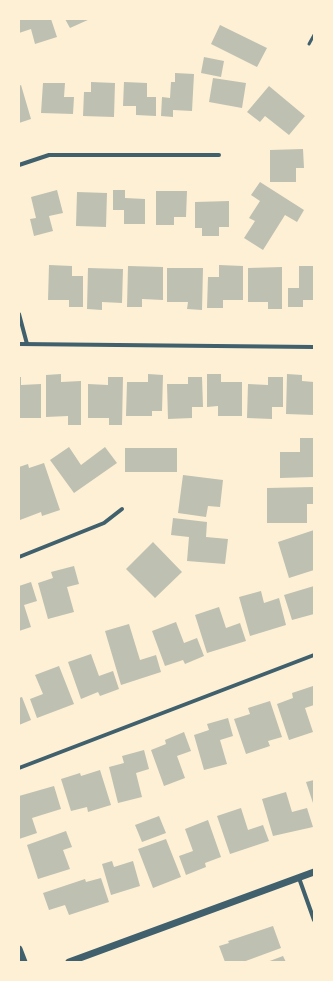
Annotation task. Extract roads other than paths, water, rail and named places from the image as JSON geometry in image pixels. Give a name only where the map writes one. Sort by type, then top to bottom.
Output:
[{"type":"street","points":[[19,165],[49,155],[219,155]]},
{"type":"street","points":[[19,314],[27,344]]},
{"type":"street","points":[[19,344],[314,347]]},
{"type":"street","points":[[19,557],[104,523],[122,509]]},
{"type":"street","points":[[19,768],[314,655]]},
{"type":"street","points":[[69,962],[314,872]]},
{"type":"street","points":[[299,878],[314,920]]},
{"type":"street","points":[[19,949],[24,962]]},
{"type":"lane","points":[[308,44],[314,35]]}]
